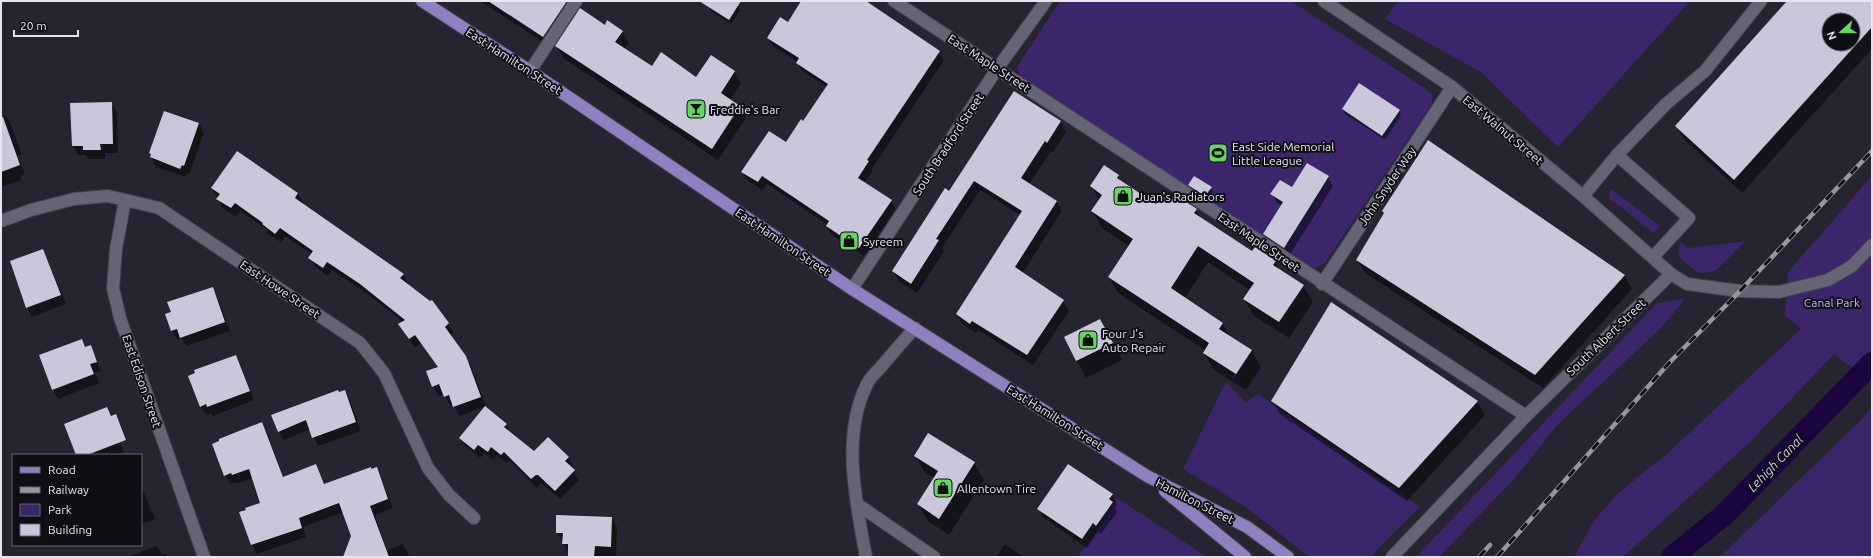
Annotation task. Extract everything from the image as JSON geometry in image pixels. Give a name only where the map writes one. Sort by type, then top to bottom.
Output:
[{"type":"main road","name":"East Hamilton Street","points":[[422,1],[530,71],[852,289],[1147,476]]},
{"type":"main road","name":"Hamilton Street","points":[[1147,476],[1245,557]]},
{"type":"main road","name":"Hamilton Street","points":[[1147,476],[1247,527],[1288,557]]},
{"type":"street","points":[[530,71],[576,1]]},
{"type":"street","name":"East Maple Street","points":[[894,1],[998,68],[1322,284],[1526,416]]},
{"type":"street","name":"South Bradford Street","points":[[852,289],[998,68],[1046,1]]},
{"type":"street","name":"East Walnut Street","points":[[1324,1],[1452,88],[1583,196],[1671,274]]},
{"type":"street","points":[[1583,196],[1617,155],[1666,104],[1705,71],[1761,1]]},
{"type":"street","name":"John Snyder Way","points":[[1322,284],[1452,88]]},
{"type":"street","points":[[1617,155],[1689,218],[1653,257]]},
{"type":"street","name":"East Howe Street","points":[[1,221],[31,210],[74,199],[108,196],[159,208],[360,343],[384,373],[428,468],[449,495],[474,518]]},
{"type":"street","name":"East Edison Street","points":[[126,200],[116,249],[113,288],[120,318],[204,557]]},
{"type":"street","points":[[1671,274],[1688,284],[1740,291],[1779,292],[1828,280],[1852,266],[1872,245]]},
{"type":"street","name":"South Albert Street","points":[[1392,557],[1526,416],[1671,274]]},
{"type":"street","points":[[866,557],[856,504],[854,433],[859,407],[868,383],[915,328]]},
{"type":"street","points":[[856,504],[934,557]]},
{"type":"green space","points":[[1060,1],[1291,1],[1423,87],[1432,94],[1432,104],[1325,263],[1314,269],[1021,78],[1017,67]]},
{"type":"green space","points":[[1398,1],[1690,1],[1558,147],[1481,72],[1385,19]]},
{"type":"green space","name":"Canal Park","points":[[1872,176],[1872,384],[1834,354],[1750,442],[1623,557],[1574,557],[1594,521],[1616,495],[1668,453],[1801,329],[1785,315],[1788,272]]},
{"type":"green space","points":[[1610,188],[1660,226],[1654,233],[1609,198]]},
{"type":"green space","points":[[1746,241],[1715,271],[1698,273],[1678,256],[1680,242],[1688,248]]},
{"type":"green space","points":[[1685,299],[1661,328],[1558,424],[1515,478],[1439,557],[1416,557],[1657,303]]},
{"type":"green space","points":[[1226,382],[1246,403],[1258,394],[1420,507],[1370,557],[1309,557],[1249,509],[1183,469]]},
{"type":"green space","points":[[1872,409],[1872,553],[1867,557],[1720,557]]},
{"type":"green space","points":[[1117,498],[1207,557],[1078,557],[1096,532]]},
{"type":"building","points":[[488,1],[567,1],[543,37]]},
{"type":"building","points":[[699,1],[741,1],[729,20]]},
{"type":"building","points":[[801,1],[866,1],[940,51],[867,160],[869,161],[858,178],[892,200],[859,248],[826,226],[829,221],[762,176],[758,182],[741,172],[769,131],[786,142],[801,119],[803,121],[828,84],[796,63],[799,58],[767,38],[780,17],[788,22]]},
{"type":"building","points":[[1787,1],[1872,1],[1872,27],[1861,39],[1861,12],[1821,12],[1821,52],[1849,52],[1734,180],[1675,126]]},
{"type":"building","points":[[580,8],[605,25],[607,20],[623,31],[615,42],[652,66],[661,52],[696,77],[711,55],[735,71],[721,93],[740,106],[712,149],[555,46]]},
{"type":"building","points":[[1359,83],[1400,110],[1382,136],[1342,109]]},
{"type":"building","points":[[1014,91],[1061,121],[1047,143],[1045,141],[1021,178],[1057,201],[1015,267],[1064,300],[1027,355],[972,321],[970,324],[956,314],[1022,211],[974,181],[936,239],[939,240],[911,284],[892,271],[945,188],[949,191]]},
{"type":"building","points":[[112,102],[113,144],[100,144],[101,150],[83,150],[83,146],[72,146],[70,103]]},
{"type":"building","points":[[164,111],[199,123],[184,166],[182,165],[180,169],[150,157],[151,154],[149,153]]},
{"type":"building","points":[[1,117],[3,117],[20,165],[1,172]]},
{"type":"building","points":[[1428,140],[1625,275],[1535,375],[1356,260],[1384,213],[1382,211]]},
{"type":"building","points":[[237,151],[298,193],[295,198],[404,274],[400,278],[430,301],[432,300],[449,323],[445,327],[466,356],[481,397],[453,407],[449,395],[444,397],[439,384],[432,387],[426,371],[438,367],[415,335],[409,339],[398,324],[405,320],[360,284],[327,262],[323,268],[308,258],[313,251],[280,228],[275,234],[262,224],[263,223],[235,203],[231,208],[216,199],[220,194],[211,188]]},
{"type":"building","points":[[1307,163],[1329,176],[1284,248],[1263,234],[1283,202],[1270,194],[1280,180],[1292,187]]},
{"type":"building","points":[[1104,165],[1119,175],[1117,178],[1156,204],[1163,193],[1177,202],[1180,198],[1197,209],[1194,213],[1252,251],[1255,247],[1276,261],[1273,265],[1304,285],[1279,322],[1243,299],[1254,283],[1198,246],[1171,288],[1223,323],[1219,329],[1252,350],[1236,374],[1203,353],[1209,343],[1108,277],[1133,239],[1091,211],[1102,195],[1090,186]]},
{"type":"building","points":[[1194,176],[1212,187],[1205,196],[1188,185]]},
{"type":"building","points":[[43,249],[61,295],[26,308],[10,261]]},
{"type":"building","points":[[213,287],[225,322],[180,338],[177,329],[171,331],[165,314],[171,312],[167,302]]},
{"type":"building","points":[[1331,302],[1478,401],[1399,488],[1271,401]]},
{"type":"building","name":"Four J's Auto Repair","points":[[1100,319],[1113,343],[1076,361],[1064,337]]},
{"type":"building","points":[[82,339],[85,347],[91,345],[97,362],[90,364],[94,374],[52,390],[39,355]]},
{"type":"building","points":[[236,355],[250,391],[207,407],[206,404],[200,407],[188,376],[195,373],[194,370]]},
{"type":"building","points":[[338,390],[339,392],[345,390],[356,422],[312,438],[306,420],[278,432],[271,415]]},
{"type":"building","points":[[485,406],[507,424],[504,427],[534,451],[548,437],[569,457],[565,461],[575,470],[555,491],[538,475],[531,479],[504,452],[501,455],[491,447],[488,452],[478,445],[474,450],[459,438]]},
{"type":"building","points":[[107,407],[111,416],[116,414],[126,440],[90,454],[76,454],[64,424]]},
{"type":"building","points":[[262,422],[283,477],[316,464],[324,484],[371,467],[371,469],[377,467],[388,499],[370,506],[389,557],[343,557],[351,536],[339,503],[299,518],[302,528],[251,545],[239,512],[246,510],[245,508],[260,503],[249,469],[224,476],[212,444],[219,441],[219,439]]},
{"type":"building","name":"Allentown Tire","points":[[928,433],[975,462],[939,519],[917,504],[938,471],[914,456]]},
{"type":"building","points":[[1068,464],[1113,494],[1109,499],[1113,502],[1096,526],[1093,523],[1082,539],[1037,509]]},
{"type":"building","points":[[556,515],[612,517],[611,547],[595,546],[594,557],[568,557],[568,544],[562,544],[563,533],[556,533]]},
{"type":"waterway","name":"Lehigh Canal","points":[[1672,557],[1725,514],[1872,363]]},
{"type":"railway","points":[[1497,557],[1670,362],[1740,291],[1872,151]]},
{"type":"railway","points":[[1479,557],[1490,545]]},
{"type":"place","name":"Freddie's Bar","points":[[696,109]]},
{"type":"place","name":"East Side Memorial Little League","points":[[1218,153]]},
{"type":"place","name":"Juan's Radiators","points":[[1123,196]]},
{"type":"place","name":"Syreem","points":[[849,241]]},
{"type":"place","name":"Four J's Auto Repair","points":[[1088,340]]},
{"type":"place","name":"Allentown Tire","points":[[943,488]]}]
